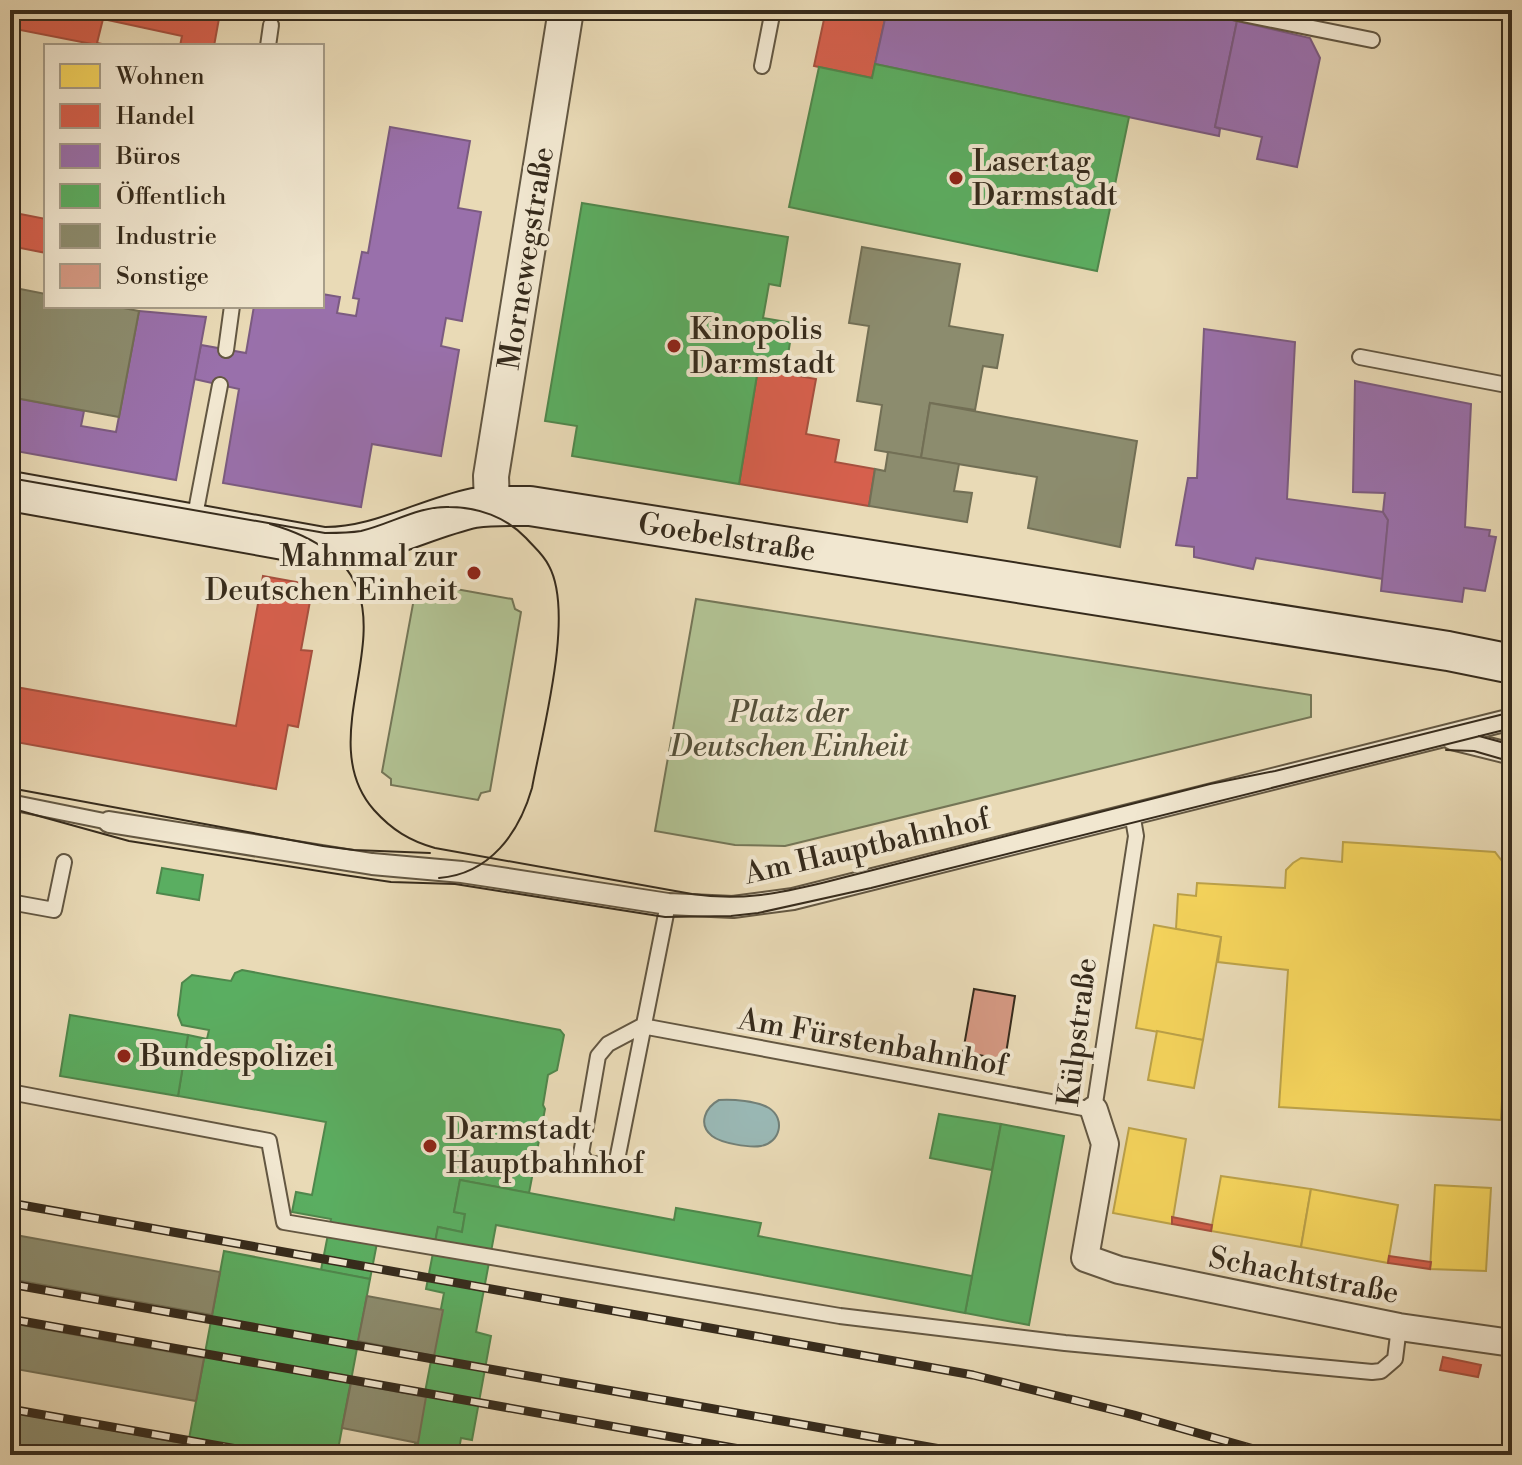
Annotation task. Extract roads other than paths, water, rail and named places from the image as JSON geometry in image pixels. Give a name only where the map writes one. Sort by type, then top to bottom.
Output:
[{"type":"main road","name":"Goebelstraße","points":[[10,491],[323,547],[377,540],[472,509],[492,506],[553,509],[1448,651],[1512,664]]},
{"type":"main road","name":"Goebelstraße","points":[[1448,651],[1512,646]]},
{"type":"street","name":"Mornewegstraße","points":[[492,506],[492,465],[566,10]]},
{"type":"street","name":"Am Hauptbahnhof","points":[[109,822],[372,864],[462,872],[668,904],[733,907],[793,899],[1512,719]]},
{"type":"street","name":"Am Hauptbahnhof","points":[[1440,738],[1461,739],[1512,754]]},
{"type":"street","name":"Külpstraße","points":[[1085,1258],[1105,1144],[1094,1110]]},
{"type":"street","name":"Schachtstraße","points":[[1085,1258],[1119,1270],[1399,1327],[1512,1343]]},
{"type":"lane","points":[[762,66],[773,10]]},
{"type":"lane","points":[[1223,10],[1372,40]]},
{"type":"lane","points":[[268,44],[271,25]]},
{"type":"lane","points":[[226,350],[232,308]]},
{"type":"lane","points":[[1360,357],[1512,386]]},
{"type":"lane","points":[[193,526],[220,385]]},
{"type":"lane","points":[[10,802],[109,822]]},
{"type":"lane","name":"Külpstraße","points":[[1094,1110],[1136,836],[1132,813]]},
{"type":"lane","points":[[10,902],[54,910],[64,862]]},
{"type":"lane","points":[[642,1026],[608,1044],[598,1056],[581,1154],[587,1163],[598,1167],[608,1166],[617,1160],[668,904]]},
{"type":"lane","name":"Am Fürstenbahnhof","points":[[642,1026],[1094,1110]]},
{"type":"lane","points":[[10,1092],[269,1141],[284,1222],[840,1316],[1065,1343],[1372,1372],[1381,1371],[1395,1359],[1399,1327]]},
{"type":"water","points":[[719,1100],[745,1101],[769,1108],[778,1118],[776,1136],[761,1146],[743,1146],[716,1139],[707,1131],[704,1121],[710,1107]]},
{"type":"tram line","points":[[10,478],[325,533],[361,531],[438,507],[470,509],[491,515],[518,531],[549,566],[556,587],[559,613],[554,674],[532,788],[519,820],[500,848],[473,869],[439,878]]},
{"type":"tram line","points":[[270,524],[324,548],[353,579],[363,615],[362,654],[351,736],[355,775],[374,810],[388,823],[409,838],[435,848],[692,894],[742,896],[805,887],[1210,784],[1275,771],[1512,712]]},
{"type":"tram line","points":[[10,808],[129,841],[344,875],[391,882],[455,884],[665,917],[731,916],[871,888],[1512,728]]},
{"type":"tram line","points":[[1479,736],[1512,745]]},
{"type":"tram line","points":[[1446,750],[1474,751],[1512,762]]},
{"type":"tram line","points":[[10,788],[323,846],[430,853]]},
{"type":"railway","points":[[10,1203],[973,1375],[1134,1415],[1275,1455]]},
{"type":"railway","points":[[10,1284],[974,1455]]},
{"type":"railway","points":[[10,1319],[773,1455]]},
{"type":"railway","points":[[10,1409],[271,1455]]},
{"type":"railway","points":[[10,1454],[15,1455]]},
{"type":"place","name":"Lasertag Darmstadt","points":[[956,178]]},
{"type":"place","name":"Kinopolis Darmstadt","points":[[674,346]]},
{"type":"place","name":"Mahnmal zur Deutschen Einheit","points":[[474,573]]},
{"type":"place","name":"Bundespolizei","points":[[124,1056]]},
{"type":"place","name":"Darmstadt Hauptbahnhof","points":[[430,1146]]},
{"type":"park label","name":"Platz der Deutschen Einheit","points":[[789,729]]}]
